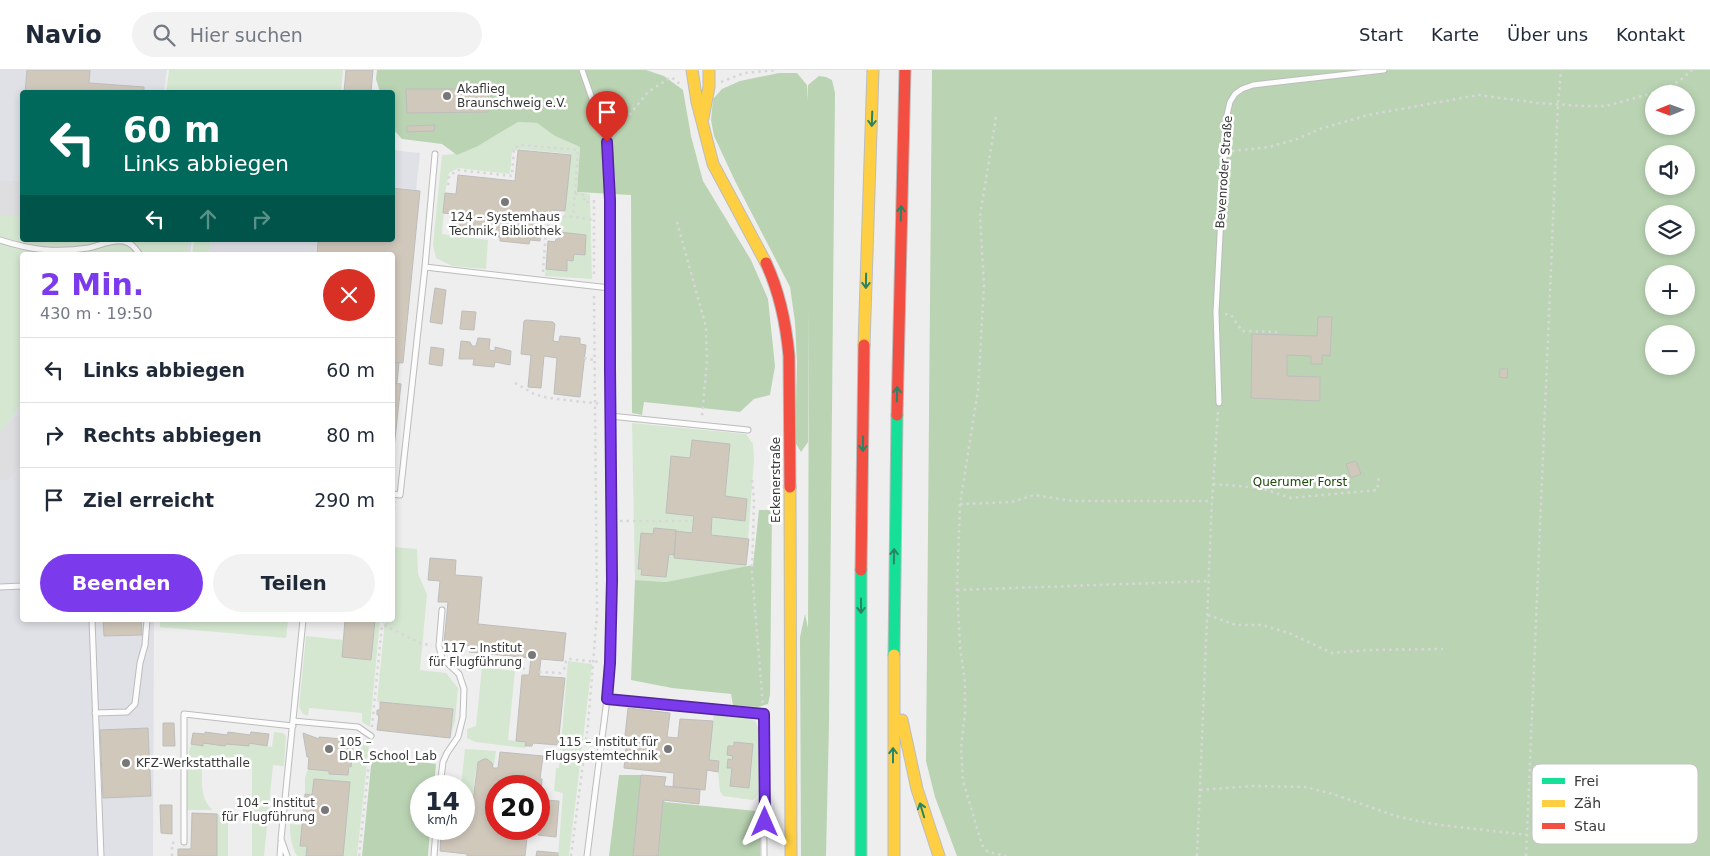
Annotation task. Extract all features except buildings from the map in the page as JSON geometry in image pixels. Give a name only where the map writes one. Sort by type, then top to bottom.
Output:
[{"type":"main road","name":"Eckenerstraße","points":[[692,70],[695,99],[706,144],[715,169],[771,275],[787,328],[789,356],[790,856]]},
{"type":"main road","name":"Eckenerstraße","points":[[702,122],[709,87],[709,70]]},
{"type":"main road","points":[[861,856],[861,516],[866,252],[873,70]]},
{"type":"main road","points":[[894,856],[893,675],[899,261],[905,70]]},
{"type":"main road","points":[[893,675],[913,777],[939,856]]},
{"type":"lane","points":[[582,70],[607,142],[610,200],[612,521],[610,663],[588,856]]},
{"type":"lane","name":"Bevenroder Straße","points":[[1219,403],[1216,312],[1223,152],[1226,119],[1230,102],[1235,94],[1242,89],[1254,85],[1384,70]]},
{"type":"lane","points":[[395,495],[400,495],[425,267],[435,154]]},
{"type":"lane","points":[[0,240],[25,248],[59,251],[88,248],[116,242]]},
{"type":"lane","points":[[124,242],[134,246],[138,252]]},
{"type":"lane","points":[[425,267],[610,288]]},
{"type":"lane","points":[[610,416],[748,430]]},
{"type":"lane","points":[[0,587],[20,586]]},
{"type":"lane","points":[[441,775],[443,762],[447,753],[458,738],[463,717],[464,688],[459,674],[442,658],[439,646],[442,610]]},
{"type":"lane","points":[[92,622],[101,856]]},
{"type":"lane","points":[[95,714],[127,712],[135,704],[147,622]]},
{"type":"lane","points":[[280,856],[303,622]]},
{"type":"lane","points":[[607,699],[764,714],[764,856]]},
{"type":"lane","points":[[184,842],[184,714],[358,727],[372,736]]},
{"type":"lane","points":[[281,839],[287,856]]},
{"type":"lane","points":[[434,856],[435,840]]},
{"type":"path","points":[[718,84],[744,73],[776,70]]},
{"type":"path","points":[[1526,856],[1561,70]]},
{"type":"path","points":[[1223,152],[1269,147],[1368,115],[1478,95],[1539,103],[1606,106],[1646,95],[1678,82],[1692,70]]},
{"type":"path","points":[[607,142],[648,92],[671,77],[685,87]]},
{"type":"path","points":[[996,118],[980,216],[984,286],[978,390],[960,504],[957,590],[960,647],[965,683],[965,714],[961,747],[962,781],[982,845],[988,852],[1006,856]]},
{"type":"path","points":[[448,185],[449,176],[458,170],[512,176],[514,148],[521,145],[578,150],[572,217]]},
{"type":"path","points":[[571,856],[594,662],[598,586],[594,360],[594,201],[584,202],[585,195],[574,194]]},
{"type":"path","points":[[548,213],[551,222]]},
{"type":"path","points":[[542,281],[546,230],[551,222],[561,216],[593,220]]},
{"type":"path","points":[[677,222],[706,327],[707,362],[702,425]]},
{"type":"path","points":[[546,230],[556,239]]},
{"type":"path","points":[[1216,312],[1230,314],[1242,331],[1277,332]]},
{"type":"path","points":[[584,358],[594,360]]},
{"type":"path","points":[[515,383],[534,394],[548,398],[610,405]]},
{"type":"path","points":[[1197,856],[1212,501],[1219,403]]},
{"type":"path","points":[[1213,484],[1261,488],[1291,498],[1377,490],[1379,477]]},
{"type":"path","points":[[752,480],[754,499],[752,572],[764,714]]},
{"type":"path","points":[[960,504],[1012,502],[1034,494],[1073,501],[1212,501]]},
{"type":"path","points":[[612,521],[693,521]]},
{"type":"path","points":[[957,590],[1209,581]]},
{"type":"path","points":[[1208,615],[1236,625],[1262,625],[1289,633],[1332,653],[1367,650],[1443,649]]},
{"type":"path","points":[[382,622],[382,624],[422,644],[439,646]]},
{"type":"path","points":[[539,672],[560,673],[564,670],[568,659],[610,663]]},
{"type":"path","points":[[459,674],[474,664],[530,669]]},
{"type":"path","points":[[1200,790],[1253,786],[1305,787],[1333,794],[1399,818],[1527,835]]},
{"type":"path","points":[[172,856],[172,843],[184,842]]},
{"type":"shaded area","points":[[0,70],[167,70],[164,90],[20,90],[20,242],[192,242],[190,252],[20,252],[20,622],[154,622],[153,856],[0,856]]},
{"type":"shaded area","points":[[395,150],[420,153],[416,190],[395,187]]},
{"type":"shaded area","points":[[211,242],[317,242],[316,252],[209,252]]},
{"type":"green space","points":[[169,70],[343,70],[341,90],[166,90]]},
{"type":"green space","points":[[377,70],[646,70],[664,76],[683,90],[691,136],[703,181],[751,260],[768,299],[775,366],[770,395],[754,399],[740,412],[644,402],[642,415],[632,413],[631,195],[577,192],[580,147],[555,136],[537,123],[518,122],[478,146],[457,155],[442,144],[402,139],[395,131],[395,90],[379,90],[376,79]]},
{"type":"green space","name":"Querumer Forst","points":[[932,70],[1710,70],[1710,856],[957,856],[935,797],[926,761]]},
{"type":"green space","points":[[779,73],[797,73],[807,85],[808,101],[808,85],[819,76],[832,80],[835,93],[826,856],[801,856],[800,637],[805,614],[808,628],[809,305],[808,442],[801,452],[795,442],[797,363],[795,322],[790,287],[735,181],[714,136],[711,120],[713,99],[722,89],[740,81]]},
{"type":"green space","points":[[518,122],[537,123],[555,136],[580,147],[577,192],[590,194],[592,279],[545,276],[548,241],[559,242],[561,219],[565,213],[571,154],[519,149],[512,152],[510,174],[458,168],[449,173],[445,193],[442,234],[488,240],[486,269],[452,266],[436,258],[433,245],[442,155],[473,148]]},
{"type":"green space","points":[[0,209],[20,210],[20,242],[189,242],[187,252],[20,252],[20,406],[0,433]]},
{"type":"green space","points":[[194,242],[211,242],[209,252],[192,252]]},
{"type":"green space","points":[[632,423],[746,434],[753,444],[754,459],[746,567],[666,582],[635,580]]},
{"type":"green space","points":[[759,510],[772,510],[770,695],[768,704],[758,707],[733,705],[731,694],[672,688],[631,680],[635,580],[666,582],[753,565]]},
{"type":"green space","points":[[395,547],[417,549],[418,574],[427,594],[420,670],[446,673],[458,688],[455,721],[450,738],[453,709],[377,702],[385,622],[395,622]]},
{"type":"green space","points":[[160,622],[288,622],[286,638],[160,627]]},
{"type":"green space","points":[[375,622],[380,622],[370,727],[362,722],[362,713],[309,708],[308,716],[303,714],[299,707],[306,636],[343,640],[342,657],[371,660]]},
{"type":"green space","points":[[568,661],[592,664],[569,856],[558,856],[563,793],[554,791],[556,768],[559,768]]},
{"type":"green space","points":[[482,667],[515,671],[508,740],[526,742],[525,748],[475,742],[467,738],[467,729],[476,726]]},
{"type":"green space","points":[[714,712],[749,717],[755,721],[760,731],[760,790],[753,800],[723,796],[720,791],[718,772],[709,760]]},
{"type":"green space","points":[[274,732],[283,733],[286,736],[284,766],[273,765],[264,856],[252,856],[252,768],[241,767],[241,757],[212,757],[212,767],[202,767],[202,779],[204,796],[213,810],[187,810],[187,761],[191,744],[203,746],[203,743],[225,746],[226,744],[248,746],[249,743],[272,747]]},
{"type":"green space","points":[[357,737],[369,745],[357,856],[343,856],[350,782],[314,779],[312,795],[305,794],[305,778],[308,769],[329,771],[329,774],[348,775],[352,757],[354,757]]},
{"type":"green space","points":[[465,749],[496,751],[494,766],[487,761],[482,761],[478,764],[475,778],[475,775],[462,775]]},
{"type":"green space","points":[[372,756],[436,764],[435,775],[410,775],[410,840],[429,840],[428,856],[362,856]]},
{"type":"green space","points":[[619,775],[641,775],[665,802],[756,811],[760,817],[760,856],[609,856]]},
{"type":"green space","points":[[228,813],[228,856],[217,856],[217,814]]},
{"type":"green space","points":[[290,824],[302,825],[300,845],[307,846],[306,856],[297,856],[295,852],[291,840]]},
{"type":"taxiway","points":[[0,198],[20,199]]},
{"type":"taxiway","points":[[0,463],[20,436]]},
{"type":"traffic: fast","points":[[894,655],[897,415]]},
{"type":"traffic: fast","points":[[861,570],[861,856]]},
{"type":"traffic: slow","points":[[692,70],[697,102],[713,164],[766,263]]},
{"type":"traffic: slow","points":[[703,118],[709,87],[709,70]]},
{"type":"traffic: slow","points":[[864,345],[873,70]]},
{"type":"traffic: slow","points":[[790,487],[791,856]]},
{"type":"traffic: slow","points":[[894,655],[894,856]]},
{"type":"traffic: slow","points":[[902,720],[917,789],[939,856]]},
{"type":"traffic: jam","points":[[897,415],[905,70]]},
{"type":"traffic: jam","points":[[766,263],[779,297],[788,344],[790,487]]},
{"type":"traffic: jam","points":[[861,570],[864,345]]},
{"type":"place","name":"Akaflieg Braunschweig e.V.","points":[[447,96]]},
{"type":"place","name":"124 – Systemhaus Technik, Bibliothek","points":[[505,202]]},
{"type":"place","name":"117 – Institut für Flugführung","points":[[532,655]]},
{"type":"place","name":"105 – DLR_School_Lab","points":[[329,749]]},
{"type":"place","name":"115 – Institut für Flugsystemtechnik","points":[[668,749]]},
{"type":"place","name":"KFZ-Werkstatthalle","points":[[126,763]]},
{"type":"place","name":"104 – Institut für Flugführung","points":[[325,810]]},
{"type":"route","points":[[607,142],[610,200],[612,600],[607,699],[764,714],[765,822]]}]
